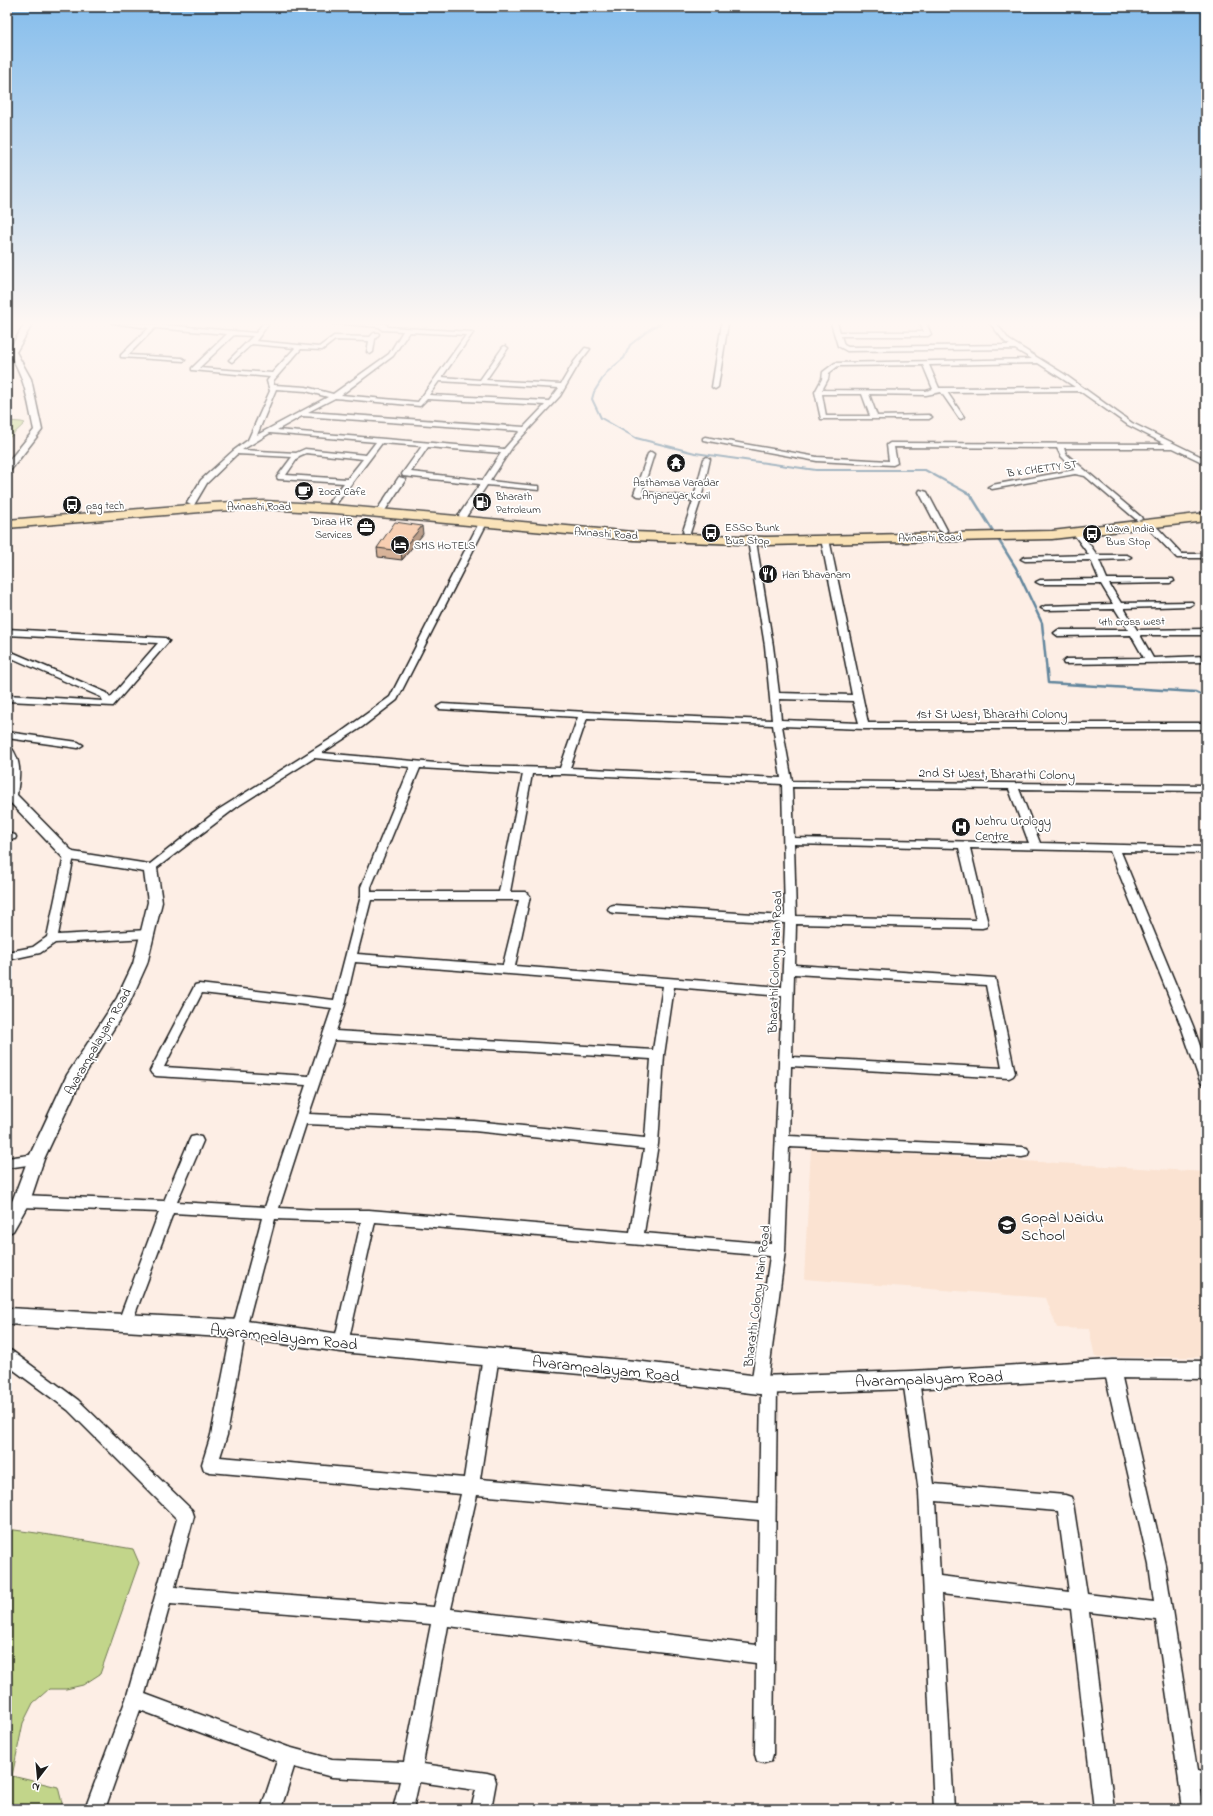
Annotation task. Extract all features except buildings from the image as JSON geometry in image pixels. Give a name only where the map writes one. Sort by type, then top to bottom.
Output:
[{"type":"main road","name":"Avinashi Road","points":[[8,523],[191,502],[265,499],[334,502],[351,507]]},
{"type":"main road","name":"Avinashi Road","points":[[8,523],[227,506],[264,505],[351,507],[483,523],[633,536],[752,541],[1017,531],[1077,533],[1206,517]]},
{"type":"main road","name":"Avinashi Road","points":[[1017,531],[1138,519],[1206,509]]},
{"type":"main road","name":"Avinashi Road","points":[[380,510],[463,515],[587,526],[687,531],[751,533],[943,530],[981,532]]},
{"type":"street","points":[[7,469],[38,430],[33,408]]},
{"type":"street","points":[[251,441],[266,408]]},
{"type":"street","points":[[191,502],[204,482],[235,452],[251,441],[313,408]]},
{"type":"street","points":[[463,515],[506,451],[546,408]]},
{"type":"street","points":[[821,408],[823,418],[929,417]]},
{"type":"street","points":[[871,408],[874,417]]},
{"type":"street","points":[[954,408],[961,417]]},
{"type":"street","points":[[1108,408],[1130,424],[1206,462]]},
{"type":"street","points":[[302,414],[526,429]]},
{"type":"street","points":[[269,431],[506,451]]},
{"type":"street","points":[[705,439],[817,459],[893,462],[890,445],[1175,446]]},
{"type":"street","points":[[334,502],[381,440]]},
{"type":"street","points":[[426,445],[406,474],[536,488]]},
{"type":"street","points":[[1060,446],[1063,455],[1083,473]]},
{"type":"street","points":[[349,481],[281,477],[297,455],[305,450],[369,457]]},
{"type":"street","points":[[235,452],[297,455]]},
{"type":"street","points":[[651,454],[638,494],[697,499]]},
{"type":"street","points":[[687,531],[707,459]]},
{"type":"street","name":"B k CHETTY ST","points":[[992,487],[1075,472],[1083,473],[1087,474],[1138,519]]},
{"type":"street","points":[[380,510],[402,479]]},
{"type":"street","points":[[923,492],[943,530]]},
{"type":"street","points":[[7,750],[14,766],[11,796],[69,856],[150,868],[191,835],[246,796],[369,719],[394,698],[483,523]]},
{"type":"street","points":[[1150,525],[1180,556],[1206,556]]},
{"type":"street","points":[[1077,533],[1094,557],[1104,582],[1150,660]]},
{"type":"street","points":[[825,539],[856,698],[864,726]]},
{"type":"street","name":"Bharathi Colony Main Road","points":[[752,541],[769,646],[777,722],[787,783],[791,920],[781,1141],[778,1250],[764,1385],[767,1512],[764,1754]]},
{"type":"street","points":[[1025,559],[1127,557]]},
{"type":"street","points":[[1040,582],[1170,581]]},
{"type":"street","points":[[1045,608],[1189,604]]},
{"type":"street","points":[[7,632],[165,641],[110,704]]},
{"type":"street","name":"4th cross west","points":[[1058,633],[1206,632]]},
{"type":"street","points":[[7,653],[104,695],[110,704]]},
{"type":"street","points":[[1067,662],[1206,660]]},
{"type":"street","points":[[775,696],[856,698]]},
{"type":"street","points":[[7,698],[110,704]]},
{"type":"street","name":"1st St West, Bharathi Colony","points":[[442,707],[583,715],[864,726],[1206,726]]},
{"type":"street","points":[[564,771],[583,715]]},
{"type":"street","points":[[7,735],[78,744]]},
{"type":"street","name":"2nd St West, Bharathi Colony","points":[[313,755],[472,770],[528,772],[564,771],[787,783],[1206,788]]},
{"type":"street","points":[[416,764],[366,887],[366,896],[339,1005],[270,1214],[239,1329],[219,1435],[210,1464],[767,1512]]},
{"type":"street","points":[[504,896],[528,772]]},
{"type":"street","points":[[1013,786],[1036,846]]},
{"type":"street","points":[[789,841],[1206,850]]},
{"type":"street","points":[[614,909],[791,920],[982,924],[964,845]]},
{"type":"street","points":[[1114,848],[1187,1026],[1206,1081]]},
{"type":"street","points":[[52,939],[69,856]]},
{"type":"street","name":"Avarampalayam Road","points":[[7,1226],[21,1201],[36,1159],[72,1079],[124,1000],[140,964],[155,902],[150,868]]},
{"type":"street","points":[[366,896],[525,896],[508,970]]},
{"type":"street","points":[[7,956],[36,950],[52,939],[148,934]]},
{"type":"street","points":[[350,958],[788,992]]},
{"type":"street","points":[[785,1061],[1009,1074],[991,981],[788,969]]},
{"type":"street","points":[[636,1238],[651,1144],[658,1055],[669,982]]},
{"type":"street","points":[[313,1080],[156,1071],[199,988],[339,1005]]},
{"type":"street","points":[[328,1035],[658,1055]]},
{"type":"street","points":[[301,1119],[474,1126],[651,1144]]},
{"type":"street","points":[[125,1322],[168,1207],[196,1141]]},
{"type":"street","points":[[781,1141],[1022,1152]]},
{"type":"street","points":[[7,1163],[36,1159]]},
{"type":"street","points":[[21,1201],[168,1207],[270,1214],[369,1216],[778,1250]]},
{"type":"street","points":[[340,1342],[369,1216]]},
{"type":"street","name":"Avarampalayam Road","points":[[7,1316],[239,1329],[340,1342],[636,1370],[764,1385],[911,1380],[1112,1369],[1206,1370]]},
{"type":"street","points":[[7,1356],[73,1405],[186,1516],[135,1699],[95,1809]]},
{"type":"street","points":[[403,1809],[412,1772],[440,1616],[471,1487],[491,1356]]},
{"type":"street","points":[[1112,1369],[1157,1565],[1163,1612],[1197,1780],[1193,1809]]},
{"type":"street","points":[[911,1380],[927,1492],[944,1809]]},
{"type":"street","points":[[927,1492],[1065,1503],[1079,1601],[1104,1809]]},
{"type":"street","points":[[933,1584],[1163,1612]]},
{"type":"street","points":[[165,1595],[440,1616],[766,1655]]},
{"type":"street","points":[[135,1699],[288,1756],[332,1768],[412,1772],[487,1782],[482,1809]]},
{"type":"street","points":[[271,1809],[288,1756]]},
{"type":"shaded area","name":"Gopal Naidu School","points":[[811,1148],[1206,1172],[1206,1357],[1095,1357],[1089,1329],[1057,1328],[1046,1298],[804,1279]]},
{"type":"green space","points":[[7,421],[25,423],[7,440]]},
{"type":"green space","points":[[7,1529],[133,1549],[139,1563],[100,1674],[83,1685],[66,1689],[49,1689],[33,1703],[23,1723],[12,1776],[58,1787],[62,1803],[61,1809],[7,1809]]},
{"type":"waterway","points":[[596,408],[601,418],[636,438],[695,453],[816,470],[925,470],[971,495],[973,498]]},
{"type":"waterway","points":[[972,497],[1016,568],[1042,623],[1048,683],[1195,692],[1206,697]]},
{"type":"place","name":"Asthamsa Varadar Anjaneyar Kovil","points":[[676,463]]},
{"type":"place","name":"Zoca Cafe","points":[[304,491]]},
{"type":"place","name":"Bharath Petroleum","points":[[482,502]]},
{"type":"place","name":"psg tech","points":[[72,505]]},
{"type":"place","name":"Diraa HR Services","points":[[366,527]]},
{"type":"place","name":"ESSO Bunk Bus Stop","points":[[711,533]]},
{"type":"place","name":"Nava India Bus Stop","points":[[1092,534]]},
{"type":"place","name":"SMS HOTELS","points":[[400,545]]},
{"type":"place","name":"Hari Bhavanam","points":[[768,574]]},
{"type":"place","name":"Nehru Urology Centre","points":[[961,827]]},
{"type":"place","name":"Gopal Naidu School","points":[[1007,1225]]}]
